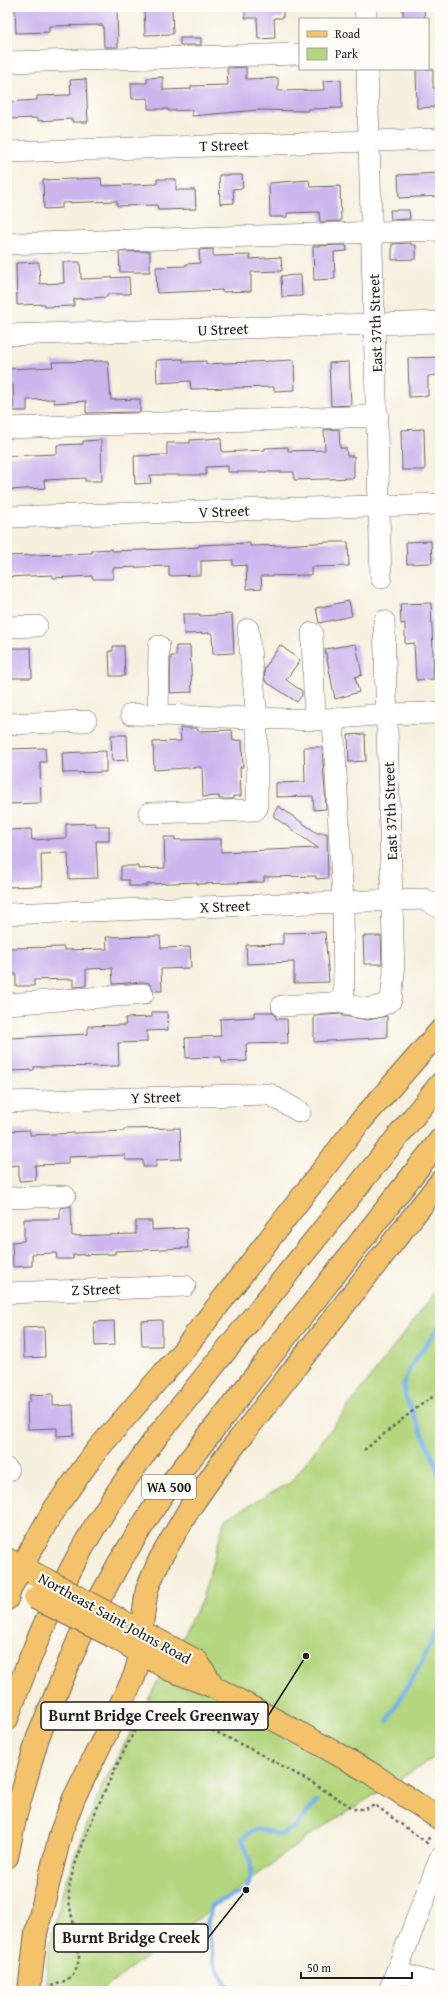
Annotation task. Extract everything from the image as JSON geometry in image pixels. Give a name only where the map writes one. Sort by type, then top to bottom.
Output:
[{"type":"main road","points":[[8,1590],[14,1563],[97,1450],[182,1352],[359,1123],[440,1031]]},
{"type":"main road","name":"WA 500","points":[[7,1719],[58,1594],[94,1528],[124,1481],[158,1435],[440,1084]]},
{"type":"main road","name":"WA 500","points":[[7,1857],[16,1814],[38,1737],[84,1628],[119,1563],[162,1495],[440,1140]]},
{"type":"main road","points":[[29,1991],[36,1933],[61,1832],[71,1805],[98,1747],[134,1677],[141,1653],[141,1631],[146,1589],[153,1573],[191,1506],[248,1427],[440,1182]]},
{"type":"main road","name":"Northeast Saint Johns Road","points":[[14,1563],[40,1588],[115,1627],[141,1653],[168,1669],[214,1687],[369,1772],[440,1819]]},
{"type":"main road","name":"Northeast Saint Johns Road","points":[[8,1590],[40,1588]]},
{"type":"main road","name":"Northeast Saint Johns Road","points":[[115,1627],[141,1631],[197,1661],[214,1687]]},
{"type":"street","points":[[365,7],[366,18]]},
{"type":"street","points":[[7,62],[299,54]]},
{"type":"street","name":"East 37th Street","points":[[367,70],[378,416],[378,506],[381,578]]},
{"type":"street","name":"T Street","points":[[7,152],[440,139]]},
{"type":"street","points":[[7,244],[440,230]]},
{"type":"street","name":"U Street","points":[[7,335],[440,322]]},
{"type":"street","points":[[7,428],[378,416]]},
{"type":"street","name":"V Street","points":[[7,517],[440,504]]},
{"type":"street","name":"East 37th Street","points":[[344,1002],[355,1007],[382,1008],[391,1000],[394,973],[384,621]]},
{"type":"street","points":[[7,627],[37,626]]},
{"type":"street","points":[[149,813],[254,810],[257,808],[257,718],[248,629]]},
{"type":"street","points":[[282,1006],[344,1002],[343,902],[324,719],[312,633]]},
{"type":"street","points":[[158,646],[158,714]]},
{"type":"street","points":[[131,714],[324,719],[387,714],[440,713]]},
{"type":"street","points":[[7,724],[86,721]]},
{"type":"street","name":"X Street","points":[[7,914],[424,899],[440,908]]},
{"type":"street","points":[[7,1004],[142,994]]},
{"type":"street","name":"Y Street","points":[[7,1102],[269,1094],[300,1112]]},
{"type":"street","points":[[7,1198],[65,1196]]},
{"type":"street","name":"Z Street","points":[[7,1293],[185,1286]]},
{"type":"street","points":[[433,1850],[392,1982],[440,1984]]},
{"type":"path","points":[[364,1450],[419,1406],[440,1392]]},
{"type":"path","points":[[51,1986],[66,1981],[74,1974],[78,1965],[79,1944],[69,1907],[69,1889],[75,1866],[95,1811],[135,1730],[141,1722],[155,1714],[169,1712],[186,1718],[279,1764],[354,1809],[365,1809],[375,1805],[433,1850]]},
{"type":"green space","points":[[440,1286],[440,1754],[313,1833],[101,1991],[45,1991],[48,1953],[65,1882],[102,1786],[202,1599],[225,1519],[291,1482]]},
{"type":"building","points":[[15,7],[117,7],[118,47],[104,47],[103,25],[49,26],[49,32],[16,33]]},
{"type":"building","points":[[144,7],[172,7],[173,34],[145,35]]},
{"type":"building","points":[[245,7],[283,7],[283,18],[274,18],[275,38],[258,39],[257,18],[245,18]]},
{"type":"building","points":[[403,7],[424,7],[425,18],[403,18]]},
{"type":"building","points":[[180,38],[201,38],[201,45],[180,45]]},
{"type":"building","points":[[246,67],[246,79],[278,78],[278,91],[324,90],[323,81],[341,80],[342,108],[308,109],[308,111],[258,110],[192,116],[192,110],[168,111],[168,109],[148,109],[148,98],[132,99],[131,83],[147,83],[147,78],[163,77],[163,90],[191,89],[191,86],[228,85],[227,68]]},
{"type":"building","points":[[433,69],[433,88],[440,88],[440,107],[417,108],[416,70]]},
{"type":"building","points":[[86,79],[88,122],[72,122],[72,119],[38,121],[38,118],[7,119],[7,102],[37,100],[37,96],[71,95],[70,80]]},
{"type":"building","points":[[440,173],[440,196],[399,198],[398,175]]},
{"type":"building","points":[[219,175],[242,175],[243,188],[233,189],[234,203],[220,204]]},
{"type":"building","points":[[101,178],[102,186],[157,184],[157,179],[176,179],[176,190],[195,190],[196,209],[158,210],[157,205],[117,206],[117,201],[62,203],[62,208],[44,209],[43,180]]},
{"type":"building","points":[[309,180],[310,187],[340,186],[341,221],[320,222],[319,212],[287,213],[287,217],[270,217],[269,183]]},
{"type":"building","points":[[390,210],[409,210],[410,219],[391,220]]},
{"type":"building","points":[[411,243],[411,245],[416,245],[416,259],[392,260],[392,244]]},
{"type":"building","points":[[346,245],[347,251],[334,252],[335,279],[314,280],[313,246]]},
{"type":"building","points":[[213,249],[213,256],[250,255],[250,259],[281,257],[282,271],[251,272],[251,291],[222,292],[222,290],[157,293],[156,267],[186,266],[186,264],[200,263],[199,250]]},
{"type":"building","points":[[150,251],[150,272],[120,272],[119,252]]},
{"type":"building","points":[[39,262],[40,284],[64,283],[63,262],[80,262],[81,279],[129,277],[130,294],[107,294],[107,297],[74,299],[74,306],[45,307],[45,304],[17,305],[16,263]]},
{"type":"building","points":[[301,275],[302,296],[282,297],[281,276]]},
{"type":"building","points":[[440,357],[440,375],[428,376],[428,396],[409,397],[408,358]]},
{"type":"building","points":[[183,359],[183,362],[206,361],[206,364],[294,360],[295,390],[274,391],[274,387],[191,389],[190,381],[157,383],[156,360]]},
{"type":"building","points":[[108,361],[111,400],[140,399],[140,412],[86,413],[86,401],[54,403],[54,399],[27,400],[27,411],[14,411],[13,385],[7,385],[7,369],[53,367],[52,362]]},
{"type":"building","points":[[349,362],[351,405],[331,406],[329,363]]},
{"type":"building","points":[[339,429],[340,448],[346,448],[347,456],[354,456],[354,478],[294,480],[294,472],[228,472],[228,466],[206,467],[206,475],[150,475],[151,483],[135,484],[134,456],[167,455],[167,443],[190,443],[190,440],[221,438],[222,452],[265,450],[265,448],[288,447],[288,451],[325,450],[324,430]]},
{"type":"building","points":[[424,429],[425,470],[402,470],[401,430]]},
{"type":"building","points":[[101,440],[102,481],[85,481],[85,478],[44,480],[45,488],[7,490],[7,456],[57,454],[57,445],[83,444],[83,441]]},
{"type":"building","points":[[431,541],[432,563],[407,564],[406,542]]},
{"type":"building","points":[[348,542],[349,566],[311,567],[311,575],[261,576],[262,588],[247,589],[246,565],[233,566],[233,560],[201,561],[201,575],[169,576],[169,566],[113,568],[113,579],[93,579],[92,576],[53,578],[53,575],[7,577],[7,556],[92,553],[92,550],[112,549],[112,551],[168,549],[199,547],[199,545],[250,543],[250,546]]},
{"type":"building","points":[[349,601],[352,616],[319,623],[316,608]]},
{"type":"building","points":[[431,603],[434,679],[416,680],[414,643],[405,644],[405,623],[401,624],[400,604]]},
{"type":"building","points":[[183,614],[200,614],[200,616],[232,614],[234,653],[213,654],[212,633],[184,634]]},
{"type":"building","points":[[356,644],[362,675],[355,677],[359,692],[335,699],[325,649]]},
{"type":"building","points":[[280,645],[300,660],[286,680],[302,691],[302,695],[297,702],[265,681],[264,669]]},
{"type":"building","points":[[113,646],[124,646],[125,676],[110,676],[109,651],[113,651]]},
{"type":"building","points":[[176,646],[190,646],[192,692],[170,693],[171,656],[176,656]]},
{"type":"building","points":[[7,648],[31,648],[32,678],[11,678],[11,669],[7,669]]},
{"type":"building","points":[[180,728],[197,728],[198,731],[232,730],[233,741],[242,740],[243,767],[240,767],[241,796],[233,796],[233,799],[219,799],[219,796],[203,797],[202,767],[154,770],[153,742],[181,741]]},
{"type":"building","points":[[365,734],[366,761],[349,762],[348,735]]},
{"type":"building","points":[[111,735],[127,735],[128,760],[112,761]]},
{"type":"building","points":[[304,747],[322,747],[326,809],[314,810],[313,796],[276,797],[276,783],[305,782]]},
{"type":"building","points":[[45,748],[46,762],[40,762],[41,803],[7,804],[7,749]]},
{"type":"building","points":[[106,751],[106,772],[63,773],[62,753]]},
{"type":"building","points":[[278,806],[317,833],[327,833],[328,878],[316,879],[316,876],[264,877],[264,882],[197,884],[197,882],[147,884],[147,886],[129,886],[129,880],[121,880],[121,866],[138,866],[138,869],[165,868],[164,837],[175,837],[175,840],[221,839],[221,852],[318,848],[274,817],[274,813]]},
{"type":"building","points":[[95,823],[95,826],[109,826],[109,841],[96,841],[98,878],[69,879],[68,853],[41,854],[42,886],[7,887],[7,864],[10,864],[9,830],[31,829],[32,840],[66,838],[66,824]]},
{"type":"building","points":[[325,932],[329,982],[294,983],[294,962],[247,964],[246,945],[283,944],[283,933]]},
{"type":"building","points":[[160,936],[161,948],[190,947],[191,968],[161,969],[162,991],[154,991],[149,983],[143,982],[113,984],[112,968],[86,969],[86,986],[73,987],[73,979],[34,980],[34,986],[16,986],[16,974],[7,974],[7,948],[64,947],[64,950],[107,949],[106,937]]},
{"type":"building","points":[[363,936],[381,936],[382,964],[364,964]]},
{"type":"building","points":[[152,1012],[167,1012],[168,1030],[147,1031],[147,1042],[118,1043],[119,1066],[34,1067],[34,1070],[10,1071],[9,1038],[88,1034],[88,1026],[126,1025],[125,1018],[152,1017]]},
{"type":"building","points":[[254,1012],[272,1012],[276,1016],[276,1019],[287,1019],[288,1043],[246,1044],[247,1061],[222,1062],[221,1057],[186,1058],[185,1038],[221,1036],[220,1019],[254,1017]]},
{"type":"building","points":[[342,1014],[343,1016],[368,1020],[387,1016],[387,1037],[314,1042],[314,1016]]},
{"type":"building","points":[[180,1128],[181,1159],[156,1160],[156,1167],[143,1167],[143,1160],[125,1160],[125,1155],[68,1157],[68,1164],[35,1165],[36,1180],[19,1181],[19,1165],[8,1166],[7,1131],[30,1130],[30,1135],[124,1131],[124,1129]]},
{"type":"building","points":[[71,1206],[72,1236],[136,1234],[136,1221],[152,1221],[152,1230],[187,1228],[188,1248],[115,1251],[115,1254],[73,1255],[73,1259],[57,1259],[56,1253],[32,1254],[32,1266],[13,1267],[12,1242],[24,1241],[24,1219],[60,1219],[60,1208]]},
{"type":"building","points":[[162,1320],[162,1346],[142,1346],[141,1321]]},
{"type":"building","points":[[114,1321],[115,1345],[95,1346],[94,1322]]},
{"type":"building","points":[[44,1327],[45,1357],[24,1358],[23,1328]]},
{"type":"building","points":[[53,1394],[53,1406],[73,1405],[74,1435],[57,1436],[57,1428],[28,1429],[27,1402],[30,1402],[30,1395]]},
{"type":"waterway","points":[[440,1325],[410,1367],[403,1385],[406,1398],[435,1462],[440,1480]]},
{"type":"waterway","points":[[387,1721],[422,1662],[440,1623]]},
{"type":"waterway","points":[[230,1991],[214,1963],[207,1923],[212,1905],[246,1890],[249,1883],[251,1876],[251,1864],[242,1839],[246,1834],[255,1830],[280,1835],[295,1827],[316,1802]]},
{"type":"place","name":"Burnt Bridge Creek Greenway","points":[[306,1656]]},
{"type":"place","name":"Burnt Bridge Creek","points":[[246,1890]]}]
